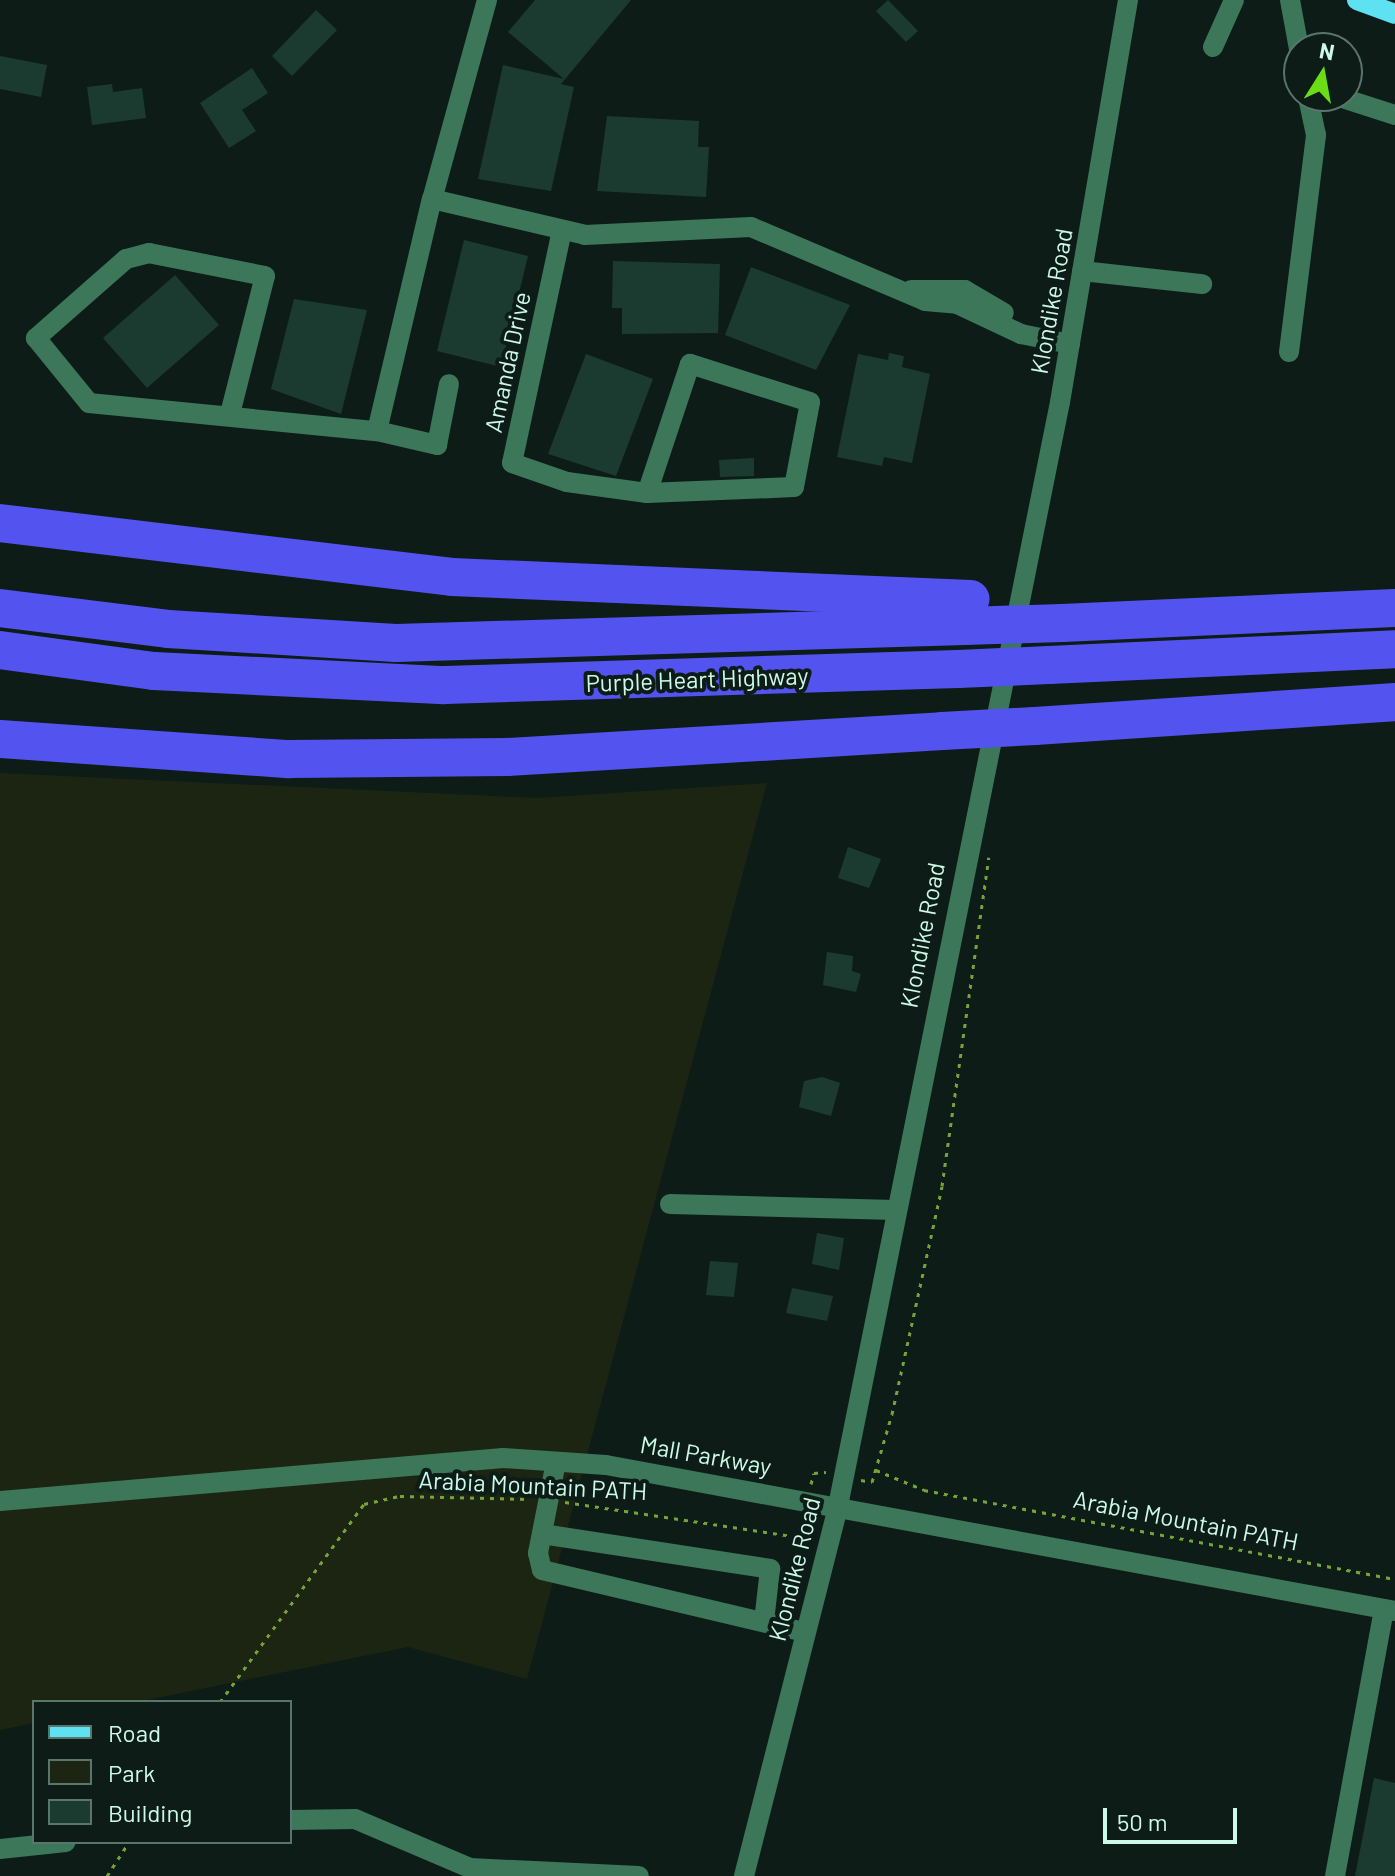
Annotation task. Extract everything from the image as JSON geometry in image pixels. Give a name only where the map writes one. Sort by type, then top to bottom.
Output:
[{"type":"highway","points":[[0,523],[452,577],[968,612]]},
{"type":"highway","name":"Purple Heart Highway","points":[[0,608],[168,629],[396,643],[968,612],[1127,620],[1395,608]]},
{"type":"highway","name":"Purple Heart Highway","points":[[0,650],[154,671],[445,685],[958,669],[1395,649]]},
{"type":"highway","points":[[0,739],[289,759],[507,757],[1395,702]]},
{"type":"main road","points":[[1357,0],[1395,14]]},
{"type":"street","points":[[377,431],[432,199],[487,0]]},
{"type":"street","name":"Klondike Road","points":[[744,1876],[838,1506],[1071,336],[1128,0]]},
{"type":"street","points":[[1213,47],[1234,0]]},
{"type":"street","points":[[1290,0],[1296,32]]},
{"type":"street","points":[[1363,105],[1395,115]]},
{"type":"street","points":[[1289,352],[1316,135],[1311,112]]},
{"type":"street","points":[[432,199],[585,235],[751,227],[903,291],[1071,336]]},
{"type":"street","name":"Amanda Drive","points":[[562,230],[512,463],[567,482],[647,493],[794,487],[810,402],[690,364],[647,493]]},
{"type":"street","points":[[230,414],[265,276],[149,253],[126,259],[36,338],[89,403],[230,414],[377,431],[437,445],[449,384]]},
{"type":"street","points":[[1082,271],[1202,284]]},
{"type":"street","points":[[670,1204],[895,1210]]},
{"type":"street","name":"Mall Parkway","points":[[0,1501],[503,1458],[556,1462],[838,1506],[1389,1610]]},
{"type":"street","points":[[556,1462],[542,1534],[542,1570],[805,1632]]},
{"type":"street","points":[[542,1534],[770,1569],[764,1622]]},
{"type":"street","points":[[1335,1876],[1389,1610]]},
{"type":"street","points":[[292,1820],[355,1819],[470,1868],[639,1876]]},
{"type":"street","points":[[0,1849],[47,1844]]},
{"type":"path","points":[[814,1473],[819,1470]]},
{"type":"path","name":"Arabia Mountain PATH","points":[[876,1470],[924,1490],[1395,1579]]},
{"type":"path","name":"Arabia Mountain PATH","points":[[221,1700],[364,1504],[400,1496],[643,1508],[800,1537]]},
{"type":"path","points":[[107,1876],[128,1844]]},
{"type":"green space","points":[[0,773],[537,798],[767,783],[527,1679],[408,1647],[147,1700],[32,1700],[32,1723],[0,1730]]},
{"type":"building","points":[[535,0],[631,0],[561,84],[574,87],[551,191],[478,179],[503,65],[564,79],[508,32]]},
{"type":"building","points":[[888,0],[918,31],[906,42],[876,11]]},
{"type":"building","points":[[316,10],[337,30],[292,76],[272,56]]},
{"type":"building","points":[[0,56],[47,65],[41,97],[0,89]]},
{"type":"building","points":[[252,68],[268,93],[242,110],[256,131],[229,148],[200,103]]},
{"type":"building","points":[[112,84],[113,92],[142,88],[146,118],[92,125],[87,87]]},
{"type":"building","points":[[607,116],[699,121],[698,147],[709,147],[706,197],[597,191]]},
{"type":"building","points":[[464,240],[528,256],[501,367],[437,351]]},
{"type":"building","points":[[613,261],[720,264],[718,333],[622,334],[622,308],[612,308]]},
{"type":"building","points":[[751,267],[850,305],[816,370],[725,335]]},
{"type":"building","points":[[175,275],[219,325],[147,388],[103,338]]},
{"type":"building","points":[[294,299],[367,310],[341,414],[271,389]]},
{"type":"building","points":[[889,353],[904,356],[902,367],[930,374],[912,463],[884,457],[882,466],[837,457],[858,354],[888,360]]},
{"type":"building","points":[[586,354],[653,379],[616,476],[548,454]]},
{"type":"building","points":[[754,458],[754,476],[720,477],[719,460]]},
{"type":"building","points":[[848,847],[881,859],[869,888],[838,878]]},
{"type":"building","points":[[827,952],[853,956],[852,971],[861,974],[856,992],[823,985]]},
{"type":"building","points":[[822,1077],[840,1083],[831,1116],[799,1107],[804,1081]]},
{"type":"building","points":[[817,1233],[844,1238],[839,1270],[812,1264]]},
{"type":"building","points":[[710,1261],[738,1263],[734,1297],[706,1295]]},
{"type":"building","points":[[792,1288],[833,1296],[827,1321],[786,1313]]},
{"type":"building","points":[[1374,1778],[1395,1783],[1395,1876],[1355,1876]]}]
